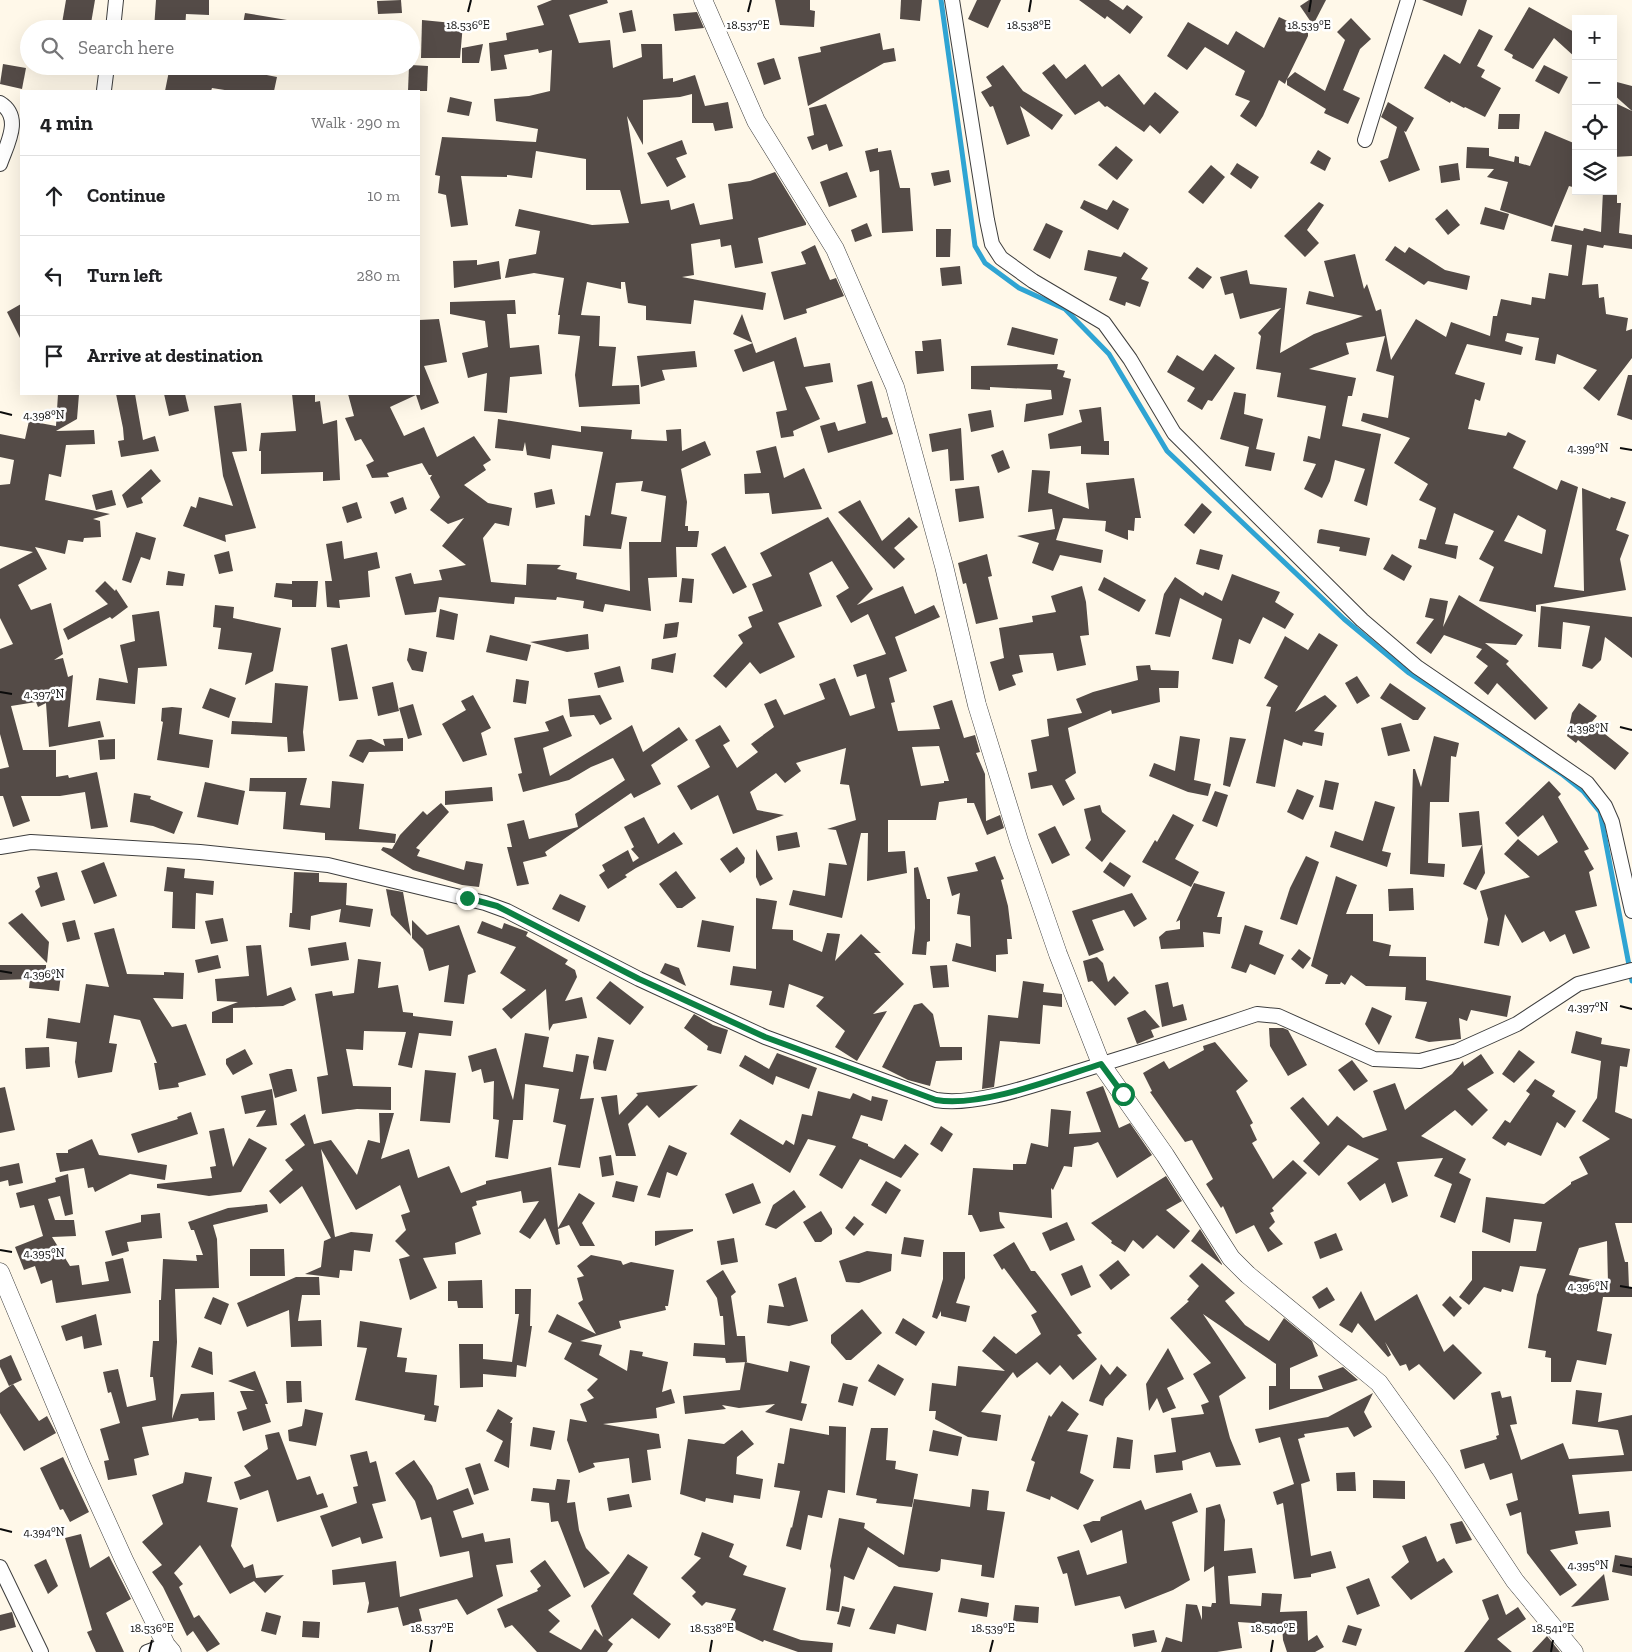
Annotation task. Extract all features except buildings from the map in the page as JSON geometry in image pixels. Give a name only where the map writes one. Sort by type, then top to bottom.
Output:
[{"type":"street","points":[[113,20],[116,0]]},
{"type":"street","points":[[702,0],[756,121],[835,249],[895,387],[944,566],[977,704],[1018,841],[1058,954],[1101,1064],[1165,1155],[1231,1258],[1379,1383],[1442,1471],[1515,1581],[1574,1652]]},
{"type":"street","points":[[952,0],[987,220],[992,244],[1001,258],[1033,281],[1104,323],[1130,359],[1174,433],[1362,620],[1417,667],[1587,783],[1605,806],[1612,822],[1632,911]]},
{"type":"street","points":[[1365,140],[1408,0]]},
{"type":"street","points":[[104,90],[106,75]]},
{"type":"street","points":[[0,103],[8,108],[12,116],[12,127],[0,164]]},
{"type":"street","points":[[0,847],[31,842],[200,852],[328,865],[486,903],[507,911],[639,979],[765,1037],[936,1100],[963,1102],[1028,1087],[1257,1014],[1278,1016],[1374,1058],[1420,1061],[1457,1051],[1517,1024],[1578,984],[1632,970]]},
{"type":"street","points":[[0,1272],[81,1465],[124,1560],[169,1648],[148,1652]]},
{"type":"street","points":[[0,1567],[41,1652]]},
{"type":"waterway","points":[[941,0],[975,246],[985,263],[1019,288],[1065,309],[1109,354],[1167,451],[1344,619],[1409,673],[1563,775],[1583,791],[1600,812],[1632,981]]},
{"type":"route","points":[[467,898],[497,906],[639,979],[765,1037],[936,1100],[963,1102],[1028,1087],[1101,1064],[1123,1094]]}]
